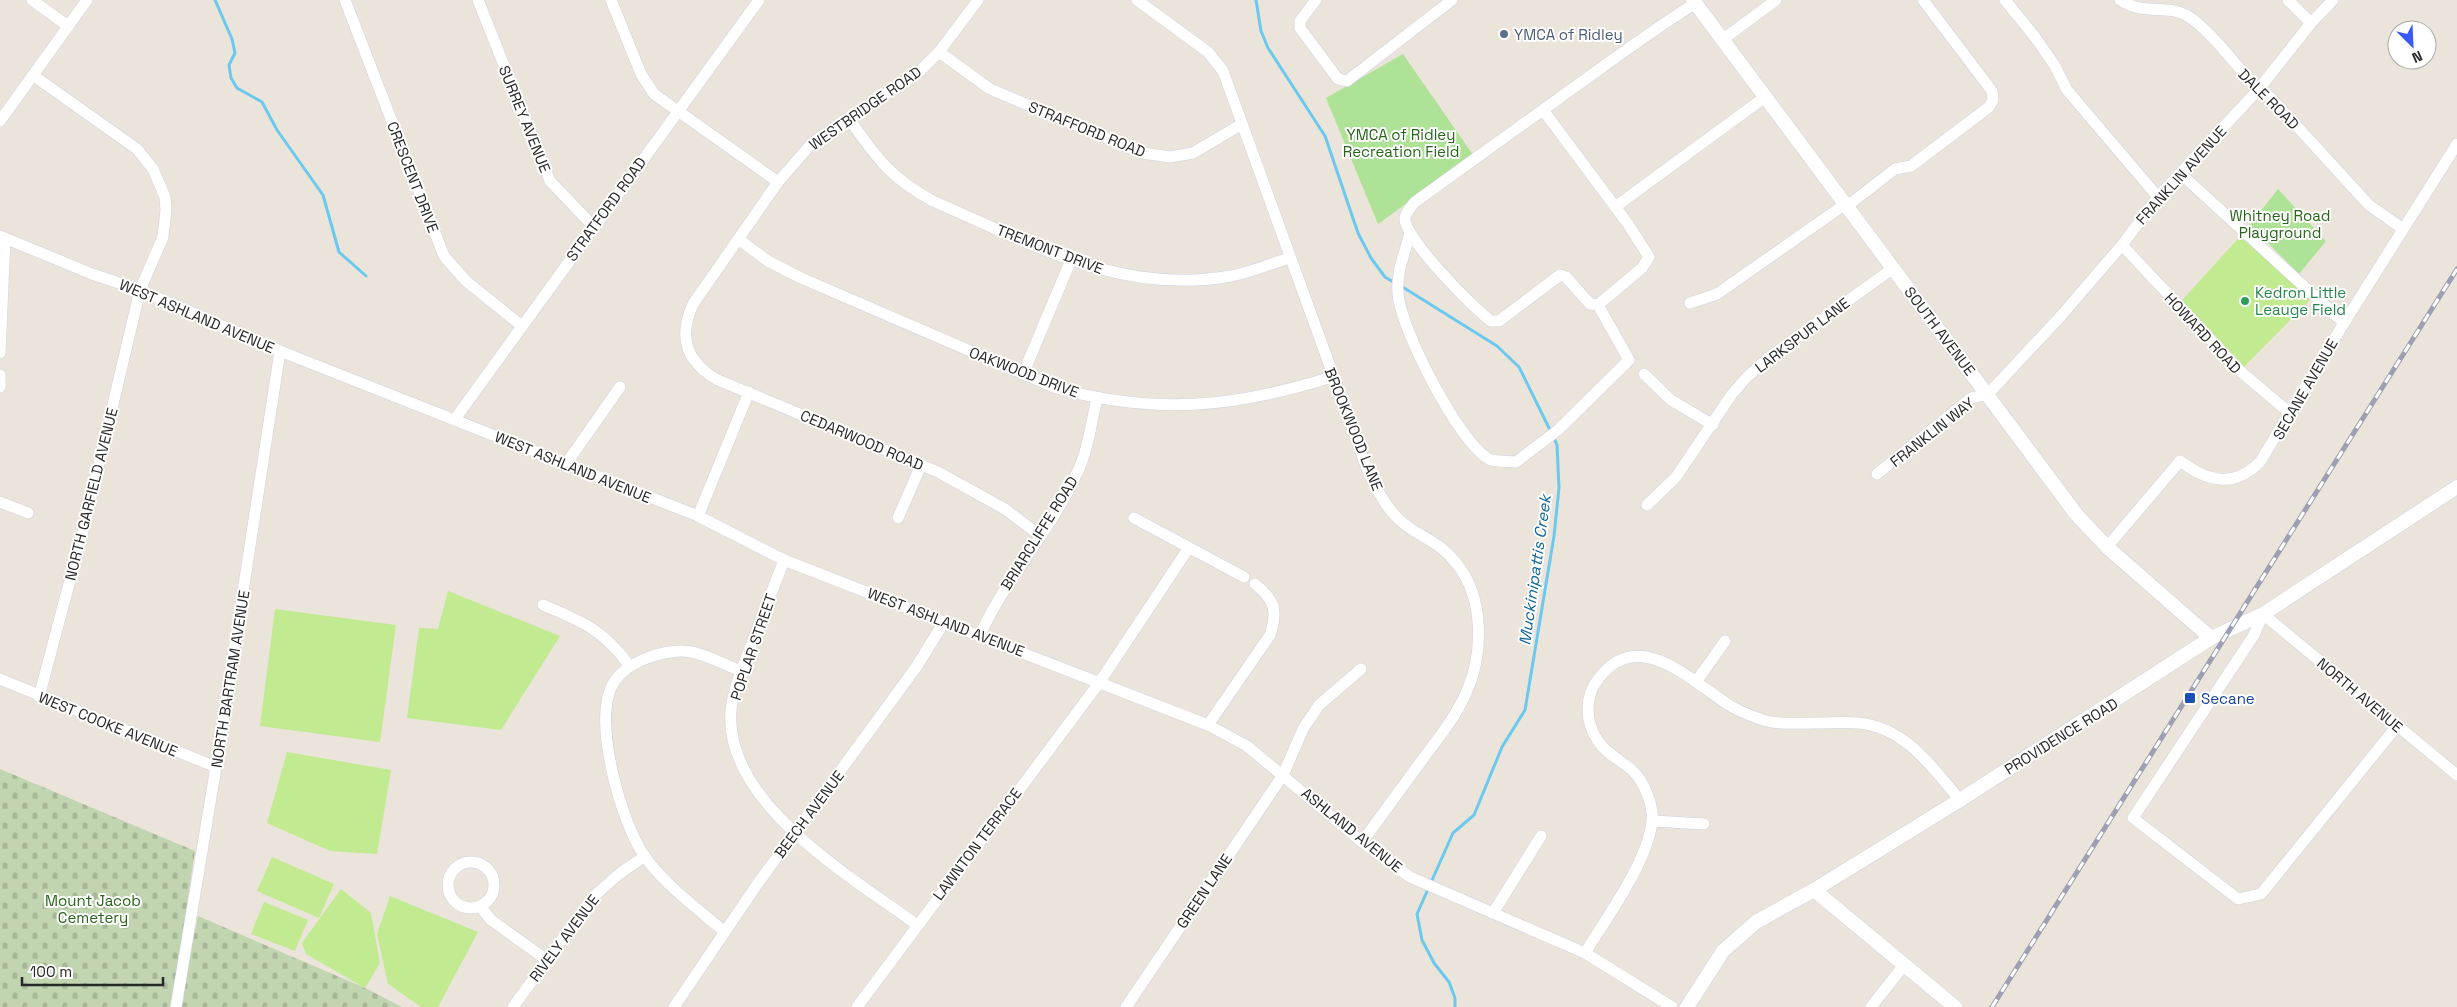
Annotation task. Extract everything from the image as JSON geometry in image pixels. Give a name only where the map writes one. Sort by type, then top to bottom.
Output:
[{"type":"street","points":[[32,0],[68,26]]},
{"type":"street","points":[[0,121],[87,0]]},
{"type":"street","name":"CRESCENT DRIVE","points":[[345,0],[444,256],[456,273],[522,326]]},
{"type":"street","name":"SURREY AVENUE","points":[[478,0],[550,181],[592,226]]},
{"type":"street","points":[[611,0],[646,84],[654,94],[677,113],[778,182]]},
{"type":"street","name":"WESTBRIDGE ROAD","points":[[688,347],[686,326],[693,304],[778,182],[813,142],[903,84],[939,52],[978,0]]},
{"type":"street","name":"BROOKWOOD LANE","points":[[1137,0],[1216,60],[1223,71],[1368,474],[1385,502],[1403,523],[1440,545],[1458,565],[1472,592],[1480,619],[1476,657],[1467,692],[1450,723],[1362,842]]},
{"type":"street","points":[[1316,0],[1300,21],[1300,28],[1338,79],[1346,80],[1451,0]]},
{"type":"street","points":[[1722,40],[1776,0]]},
{"type":"street","points":[[1690,303],[1717,294],[1845,206],[1895,169],[1911,166],[1989,107],[1993,100],[1992,91],[1923,0]]},
{"type":"street","points":[[2005,0],[2050,59],[2067,90],[2158,197]]},
{"type":"street","name":"DALE ROAD","points":[[2120,0],[2131,7],[2185,15],[2203,29],[2258,90],[2270,97],[2369,205],[2403,229]]},
{"type":"street","points":[[2288,0],[2311,23]]},
{"type":"street","name":"FRANKLIN AVENUE","points":[[1988,394],[2060,317],[2122,245],[2158,197],[2258,90],[2311,23],[2333,0]]},
{"type":"street","points":[[1410,233],[1397,293],[1409,336],[1419,359],[1467,438],[1489,459],[1516,462],[1553,434],[1629,360],[1598,306],[1590,304],[1566,277],[1560,276],[1499,321],[1491,321],[1478,312],[1452,284],[1410,233],[1404,220],[1406,213],[1415,202],[1694,2]]},
{"type":"street","name":"SOUTH AVENUE","points":[[1694,2],[2076,514],[2108,547],[2211,638]]},
{"type":"street","name":"STRATFORD ROAD","points":[[454,419],[592,226],[677,113],[753,3]]},
{"type":"street","name":"STRAFFORD ROAD","points":[[939,52],[990,89],[1142,153],[1170,157],[1193,153],[1242,124]]},
{"type":"street","name":"NORTH GARFIELD AVENUE","points":[[34,76],[137,149],[153,169],[165,197],[166,210],[163,236],[140,290],[84,531],[39,697]]},
{"type":"street","points":[[1615,207],[1765,97]]},
{"type":"street","points":[[1543,110],[1615,207],[1649,257],[1642,268],[1598,306]]},
{"type":"street","name":"TREMONT DRIVE","points":[[849,119],[875,157],[897,179],[912,190],[933,201],[1071,260],[1119,275],[1147,279],[1190,281],[1233,276],[1289,258]]},
{"type":"street","name":"SECANE AVENUE","points":[[2108,547],[2148,496],[2180,461],[2196,472],[2213,479],[2223,480],[2247,473],[2267,453],[2344,323],[2457,144]]},
{"type":"street","points":[[2181,174],[2344,323]]},
{"type":"street","points":[[0,353],[3,238]]},
{"type":"street","name":"WEST ASHLAND AVENUE","points":[[3,238],[92,274],[140,290],[280,350],[698,516],[784,560],[980,635],[1144,701]]},
{"type":"street","name":"OAKWOOD DRIVE","points":[[738,239],[768,261],[801,278],[1056,388],[1097,399],[1154,406],[1209,404],[1258,398],[1332,377]]},
{"type":"street","name":"HOWARD ROAD","points":[[2122,245],[2240,372],[2291,414]]},
{"type":"street","points":[[1023,374],[1071,260]]},
{"type":"street","name":"LARKSPUR LANE","points":[[1647,504],[1676,477],[1713,425],[1732,394],[1753,372],[1892,269]]},
{"type":"street","name":"CEDARWOOD ROAD","points":[[688,347],[693,360],[707,374],[921,465],[1004,509],[1040,535]]},
{"type":"street","name":"NORTH BARTRAM AVENUE","points":[[176,1007],[216,767],[280,350]]},
{"type":"street","points":[[1644,374],[1671,400],[1713,425]]},
{"type":"street","points":[[0,375],[0,387]]},
{"type":"street","points":[[566,464],[620,387]]},
{"type":"street","points":[[698,516],[749,392]]},
{"type":"street","name":"FRANKLIN WAY","points":[[1877,474],[1971,398],[1988,394]]},
{"type":"street","name":"BRIARCLIFFE ROAD","points":[[980,635],[994,605],[1040,535],[1078,472],[1097,399]]},
{"type":"street","points":[[898,518],[921,465]]},
{"type":"street","name":"PROVIDENCE ROAD","points":[[1687,1007],[1723,950],[1756,922],[1814,890],[1960,800],[2211,638],[2263,614],[2457,487]]},
{"type":"street","points":[[0,502],[28,513]]},
{"type":"street","points":[[1134,518],[1188,549],[1244,577]]},
{"type":"street","name":"LAWNTON TERRACE","points":[[857,1007],[1099,683],[1188,549]]},
{"type":"street","name":"POPLAR STREET","points":[[784,560],[741,671],[731,710],[736,753],[746,776],[757,792],[794,834],[917,925]]},
{"type":"street","points":[[1208,725],[1272,629],[1273,604],[1268,594],[1255,584]]},
{"type":"street","points":[[543,605],[594,628],[613,644],[629,665]]},
{"type":"street","points":[[2263,614],[2254,635],[2133,818],[2238,899],[2261,894],[2397,726]]},
{"type":"street","name":"NORTH AVENUE","points":[[2263,614],[2457,775]]},
{"type":"street","name":"BEECH AVENUE","points":[[674,1007],[794,834],[917,666],[944,622]]},
{"type":"street","points":[[1696,682],[1725,641]]},
{"type":"street","points":[[725,932],[680,894],[645,856],[624,811],[612,772],[606,718],[609,693],[617,678],[629,665],[663,652],[691,652],[741,671]]},
{"type":"street","points":[[1585,953],[1638,865],[1653,821],[1647,794],[1634,772],[1598,742],[1589,721],[1588,699],[1598,679],[1610,664],[1630,657],[1648,657],[1666,661],[1731,707],[1762,720],[1859,723],[1886,730],[1906,741],[1924,756],[1960,800]]},
{"type":"street","name":"GREEN LANE","points":[[1126,1007],[1283,775],[1303,729],[1319,705],[1361,670]]},
{"type":"street","name":"WEST COOKE AVENUE","points":[[0,679],[39,697],[216,767]]},
{"type":"street","name":"ASHLAND AVENUE","points":[[1144,701],[1208,725],[1246,746],[1362,842],[1410,877],[1585,953],[1672,1007]]},
{"type":"street","points":[[1653,821],[1704,824]]},
{"type":"street","points":[[1493,913],[1541,836]]},
{"type":"street","name":"RIVELY AVENUE","points":[[513,1007],[593,897],[607,883],[645,856]]},
{"type":"street","points":[[480,906],[490,898],[493,889],[493,878],[490,871],[476,862],[460,864],[450,876],[448,888],[451,895],[462,905],[480,906],[491,920],[547,960]]},
{"type":"street","points":[[1814,890],[1955,1007]]},
{"type":"street","points":[[1871,1007],[1904,965]]},
{"type":"green space","name":"YMCA of Ridley Recreation Field","points":[[1403,54],[1473,155],[1378,224],[1326,98]]},
{"type":"green space","name":"Whitney Road Playground","points":[[2278,189],[2326,241],[2299,274],[2250,225]]},
{"type":"green space","name":"Kedron Little Leauge Field","points":[[2244,232],[2314,296],[2240,371],[2177,306]]},
{"type":"green space","points":[[448,591],[560,636],[501,730],[407,718],[419,628],[438,629]]},
{"type":"green space","points":[[275,609],[396,625],[380,742],[260,726]]},
{"type":"green space","points":[[287,752],[391,770],[377,854],[330,851],[267,823]]},
{"type":"green space","name":"Mount Jacob Cemetery","points":[[0,769],[195,851],[180,951],[190,954],[198,916],[365,988],[402,1007],[0,1007]]},
{"type":"green space","points":[[272,857],[334,884],[319,918],[257,891]]},
{"type":"green space","points":[[341,889],[371,913],[380,963],[365,988],[306,954],[302,943]]},
{"type":"green space","points":[[390,896],[478,932],[438,1007],[421,1007],[388,984],[377,934]]},
{"type":"green space","points":[[264,902],[308,920],[295,951],[251,934]]},
{"type":"waterway","points":[[215,0],[232,39],[235,53],[229,65],[231,78],[237,88],[262,102],[277,130],[323,195],[339,252],[366,276]]},
{"type":"waterway","name":"Muckinipattis Creek","points":[[1256,0],[1261,31],[1268,48],[1325,136],[1358,233],[1371,258],[1385,277],[1395,283]]},
{"type":"waterway","name":"Muckinipattis Creek","points":[[1401,286],[1497,346],[1519,367],[1551,432]]},
{"type":"waterway","name":"Muckinipattis Creek","points":[[1455,1007],[1455,998],[1449,982],[1434,963],[1422,940],[1417,914],[1453,833],[1474,815],[1502,747],[1525,710],[1554,536],[1559,488],[1557,445],[1554,438]]},
{"type":"railway","points":[[1992,1007],[2457,269]]},
{"type":"place","name":"YMCA of Ridley","points":[[1504,34]]},
{"type":"place","name":"Kedron Little Leauge Field","points":[[2245,301]]},
{"type":"place","name":"Secane","points":[[2190,698]]}]
